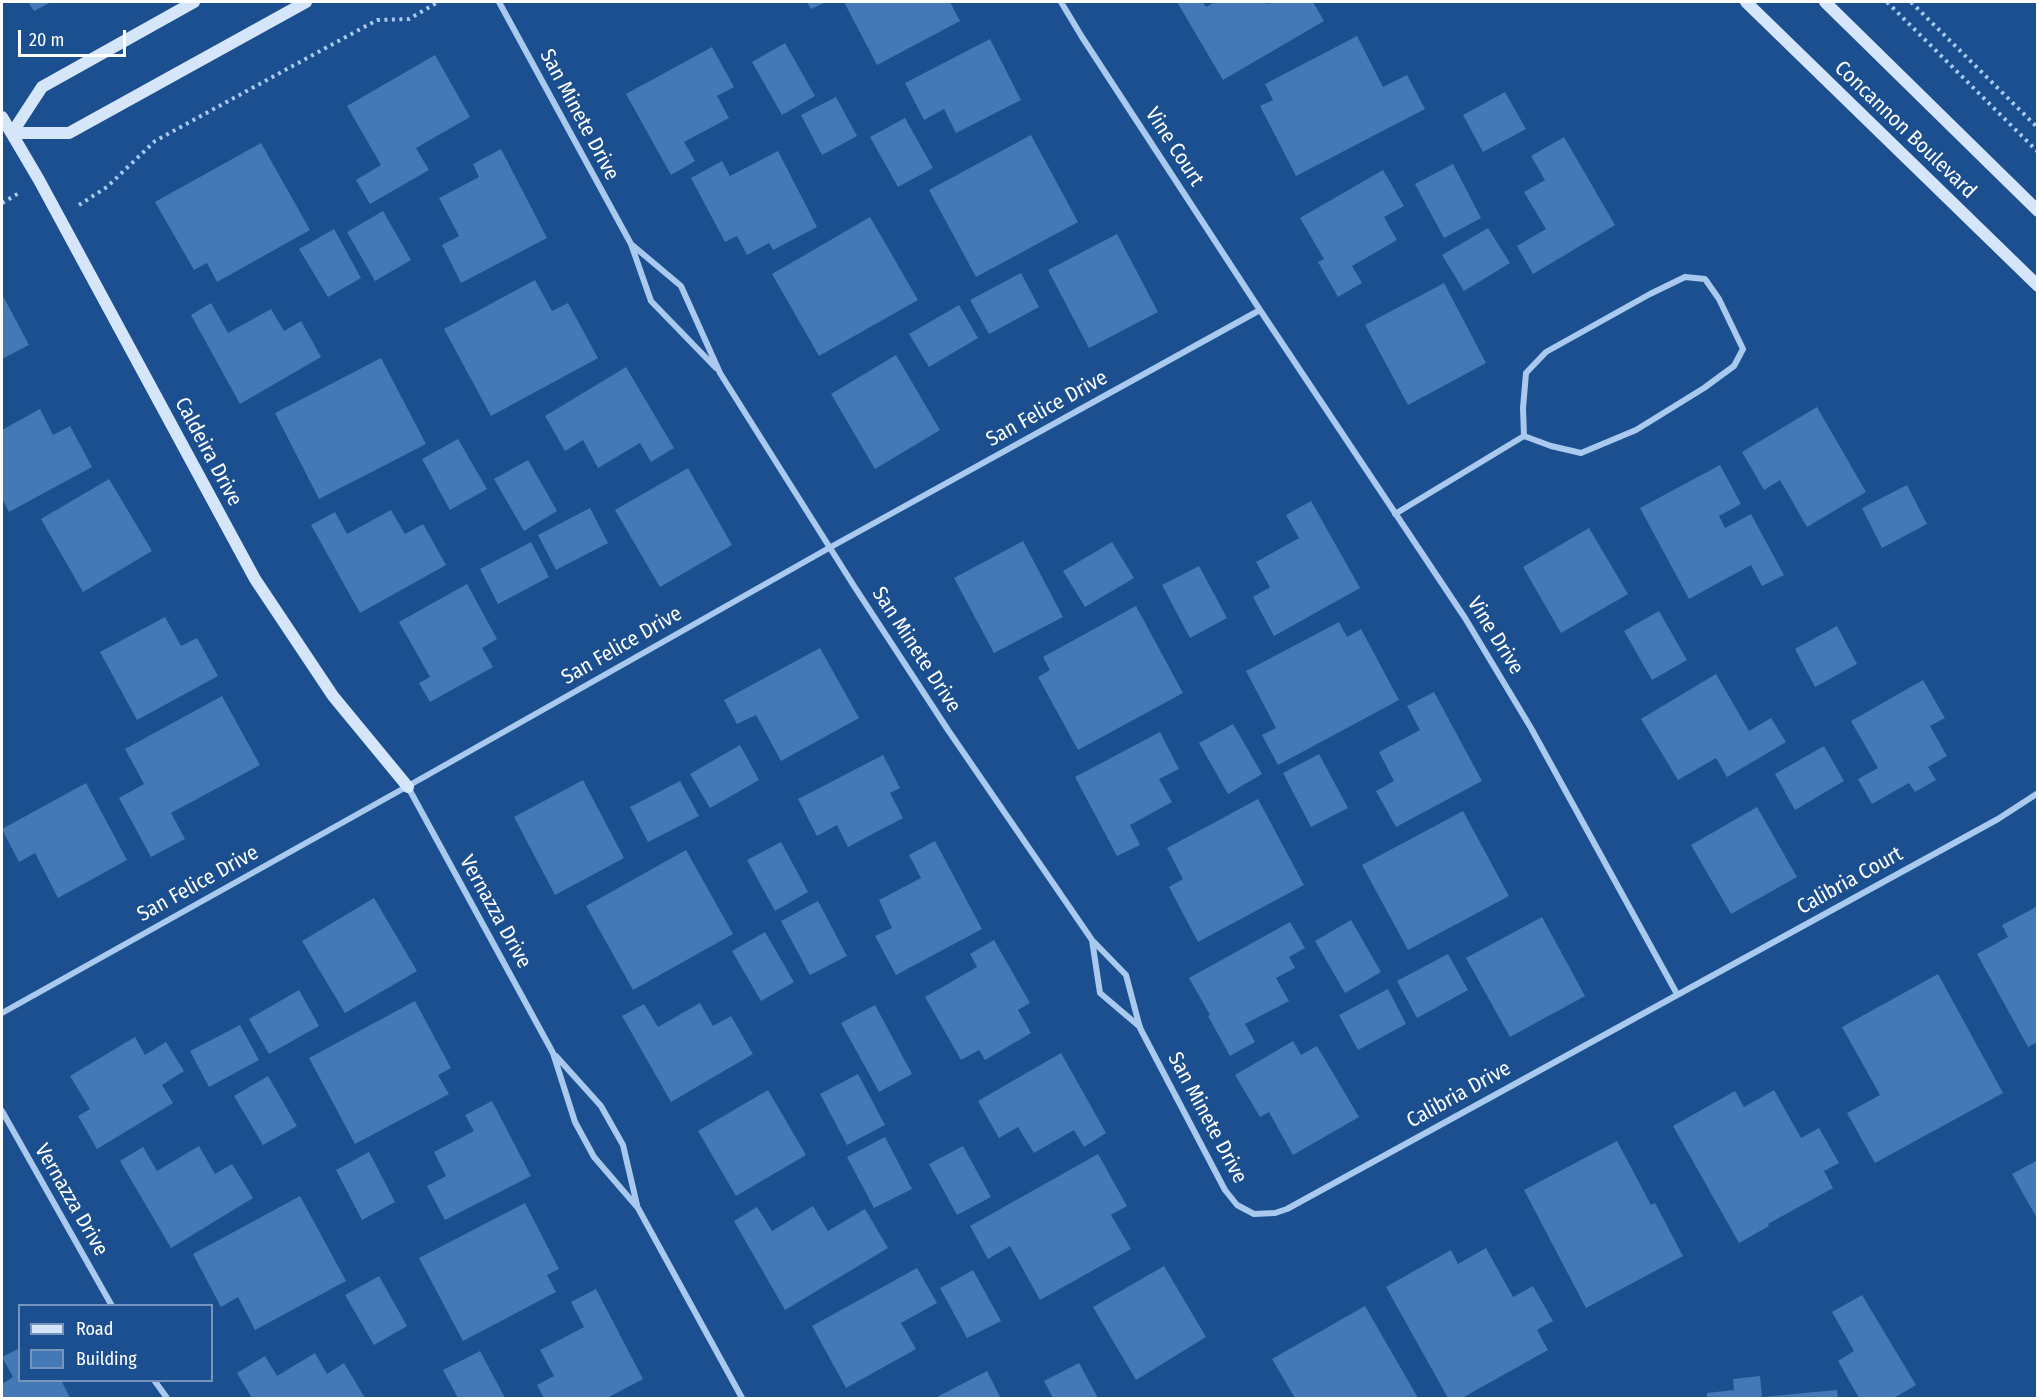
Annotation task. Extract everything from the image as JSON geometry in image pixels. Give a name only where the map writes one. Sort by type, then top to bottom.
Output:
[{"type":"street","points":[[7,136],[42,87],[194,2]]},
{"type":"street","points":[[7,136],[69,133],[306,2]]},
{"type":"street","name":"San Minete Drive","points":[[499,2],[630,244],[651,301],[720,373]]},
{"type":"street","name":"Vine Court","points":[[1061,2],[1260,310]]},
{"type":"street","name":"Concannon Boulevard","points":[[1746,2],[2037,286]]},
{"type":"street","name":"Concannon Boulevard","points":[[1825,2],[2037,211]]},
{"type":"street","name":"Caldeira Drive","points":[[2,117],[7,136],[39,180],[255,579],[333,696],[408,786]]},
{"type":"street","name":"San Minete Drive","points":[[630,244],[681,286],[720,373],[830,548],[948,730],[1092,940],[1126,975],[1140,1028],[1225,1190],[1237,1205],[1254,1214]]},
{"type":"street","points":[[1684,277],[1705,279],[1719,299],[1743,349],[1734,366],[1704,388],[1636,430],[1581,453],[1551,446],[1524,436],[1523,408],[1526,373],[1546,352],[1684,277]]},
{"type":"street","name":"Vine Drive","points":[[1260,310],[1465,618],[1531,728],[1677,994]]},
{"type":"street","name":"San Felice Drive","points":[[2,1013],[830,548],[1260,310]]},
{"type":"street","points":[[1395,514],[1524,436]]},
{"type":"street","name":"Vernazza Drive","points":[[408,786],[553,1053],[575,1122],[594,1157],[638,1208],[742,1398]]},
{"type":"street","name":"Calibria Court","points":[[1677,994],[1998,819],[2037,793]]},
{"type":"street","name":"San Minete Drive","points":[[1092,940],[1100,993],[1140,1028]]},
{"type":"street","name":"Calibria Drive","points":[[1254,1214],[1275,1213],[1287,1209],[1677,994]]},
{"type":"street","name":"Vernazza Drive","points":[[553,1053],[601,1106],[623,1145],[638,1208]]},
{"type":"street","name":"Vernazza Drive","points":[[2,1111],[111,1304]]},
{"type":"street","points":[[155,1382],[164,1397]]},
{"type":"path","points":[[74,208],[107,187],[155,141],[377,20],[409,19],[438,2]]},
{"type":"path","points":[[1887,2],[2037,152]]},
{"type":"path","points":[[1911,2],[2037,128]]},
{"type":"path","points":[[2,204],[9,200]]},
{"type":"building","points":[[28,2],[51,2],[34,11]]},
{"type":"building","points":[[807,2],[826,2],[811,9]]},
{"type":"building","points":[[844,2],[950,2],[960,21],[877,65]]},
{"type":"building","points":[[1177,2],[1203,2],[1206,7],[1215,2],[1266,2],[1268,4],[1313,2],[1324,21],[1223,80]]},
{"type":"building","points":[[1357,36],[1383,87],[1407,75],[1425,109],[1296,176],[1260,106],[1273,100],[1265,84]]},
{"type":"building","points":[[990,39],[1021,100],[956,133],[944,109],[924,120],[905,83]]},
{"type":"building","points":[[785,43],[815,96],[782,115],[752,62]]},
{"type":"building","points":[[712,47],[734,87],[717,96],[729,118],[684,142],[695,161],[671,175],[626,94]]},
{"type":"building","points":[[435,55],[470,117],[416,148],[429,170],[370,204],[356,180],[381,165],[347,106]]},
{"type":"building","points":[[1505,92],[1526,129],[1483,152],[1463,115]]},
{"type":"building","points":[[836,97],[857,136],[822,155],[801,115]]},
{"type":"building","points":[[905,118],[933,168],[898,187],[870,137]]},
{"type":"building","points":[[1031,135],[1078,222],[976,277],[929,190]]},
{"type":"building","points":[[1564,137],[1615,225],[1533,274],[1517,246],[1546,229],[1524,192],[1545,180],[1531,156]]},
{"type":"building","points":[[261,143],[310,230],[217,282],[207,263],[194,270],[155,202]]},
{"type":"building","points":[[501,149],[547,238],[461,283],[442,245],[459,236],[439,198],[479,177],[473,164]]},
{"type":"building","points":[[778,151],[817,227],[773,250],[769,243],[747,255],[737,236],[725,242],[691,178],[722,161],[730,176]]},
{"type":"building","points":[[1453,164],[1481,218],[1444,238],[1415,184]]},
{"type":"building","points":[[1383,170],[1404,206],[1384,217],[1397,240],[1352,266],[1362,283],[1338,297],[1318,262],[1324,259],[1300,218]]},
{"type":"building","points":[[383,211],[411,260],[375,281],[347,232]]},
{"type":"building","points":[[870,217],[918,300],[819,356],[772,274]]},
{"type":"building","points":[[1488,228],[1510,263],[1464,291],[1442,255]]},
{"type":"building","points":[[334,229],[361,278],[328,297],[299,249]]},
{"type":"building","points":[[1117,234],[1158,312],[1089,348],[1048,270]]},
{"type":"building","points":[[1021,273],[1039,307],[989,334],[970,300]]},
{"type":"building","points":[[535,280],[552,311],[568,303],[598,358],[491,416],[444,329]]},
{"type":"building","points":[[1444,283],[1486,363],[1408,405],[1365,325]]},
{"type":"building","points":[[2,294],[29,345],[2,359]]},
{"type":"building","points":[[211,303],[228,333],[271,309],[284,331],[301,321],[321,357],[240,404],[191,315]]},
{"type":"building","points":[[959,305],[978,338],[929,367],[909,334]]},
{"type":"building","points":[[896,355],[940,430],[875,469],[831,394]]},
{"type":"building","points":[[381,358],[426,444],[319,499],[275,413]]},
{"type":"building","points":[[626,367],[674,448],[651,462],[640,443],[598,468],[583,440],[565,451],[545,416]]},
{"type":"building","points":[[1817,407],[1866,492],[1807,527],[1780,480],[1764,490],[1742,452]]},
{"type":"building","points":[[40,409],[53,435],[70,426],[92,467],[9,512],[2,498],[2,430]]},
{"type":"building","points":[[458,439],[487,489],[450,510],[422,459]]},
{"type":"building","points":[[528,460],[557,511],[524,531],[494,479]]},
{"type":"building","points":[[1720,465],[1741,504],[1719,516],[1725,528],[1751,514],[1784,575],[1762,586],[1751,565],[1689,599],[1640,508]]},
{"type":"building","points":[[688,468],[732,545],[660,587],[615,510]]},
{"type":"building","points":[[109,479],[152,551],[83,592],[41,519]]},
{"type":"building","points":[[1907,485],[1927,524],[1882,548],[1862,508]]},
{"type":"building","points":[[1311,501],[1360,588],[1274,636],[1253,597],[1270,587],[1256,562],[1299,538],[1286,515]]},
{"type":"building","points":[[590,508],[608,543],[556,570],[538,535]]},
{"type":"building","points":[[391,510],[405,534],[423,524],[446,565],[360,613],[311,525],[335,512],[347,534]]},
{"type":"building","points":[[1589,528],[1628,594],[1561,633],[1523,567]]},
{"type":"building","points":[[1023,541],[1063,617],[994,653],[954,578]]},
{"type":"building","points":[[531,542],[549,577],[498,604],[480,569]]},
{"type":"building","points":[[1112,542],[1134,578],[1085,607],[1063,571]]},
{"type":"building","points":[[1199,566],[1227,618],[1190,638],[1162,585]]},
{"type":"building","points":[[467,584],[497,639],[482,648],[493,667],[430,702],[419,683],[430,677],[399,622]]},
{"type":"building","points":[[1136,606],[1183,693],[1078,750],[1038,677],[1050,670],[1043,657]]},
{"type":"building","points":[[1659,611],[1687,660],[1652,680],[1624,631]]},
{"type":"building","points":[[165,617],[181,646],[197,638],[218,676],[137,720],[100,652]]},
{"type":"building","points":[[1339,622],[1347,637],[1361,629],[1399,700],[1278,765],[1262,735],[1276,728],[1246,671]]},
{"type":"building","points":[[1837,626],[1857,664],[1815,687],[1795,649]]},
{"type":"building","points":[[820,648],[859,718],[781,761],[756,715],[737,724],[724,700]]},
{"type":"building","points":[[1716,674],[1749,731],[1771,718],[1786,742],[1727,777],[1716,758],[1678,780],[1641,719]]},
{"type":"building","points":[[1923,680],[1945,718],[1930,726],[1947,756],[1928,767],[1936,780],[1915,792],[1909,783],[1872,804],[1858,779],[1878,768],[1851,721]]},
{"type":"building","points":[[1434,692],[1482,781],[1396,827],[1376,791],[1394,781],[1379,752],[1420,730],[1407,706]]},
{"type":"building","points":[[222,696],[260,765],[171,813],[185,839],[151,857],[119,798],[144,784],[125,749]]},
{"type":"building","points":[[1233,724],[1262,774],[1228,794],[1199,743]]},
{"type":"building","points":[[1160,732],[1179,769],[1159,779],[1172,802],[1130,825],[1140,845],[1117,856],[1075,777]]},
{"type":"building","points":[[740,745],[759,780],[710,808],[690,774]]},
{"type":"building","points":[[1824,746],[1844,781],[1795,810],[1775,774]]},
{"type":"building","points":[[1319,754],[1348,808],[1311,827],[1283,773]]},
{"type":"building","points":[[883,755],[900,788],[890,793],[903,818],[848,847],[837,825],[817,836],[798,799]]},
{"type":"building","points":[[583,780],[624,858],[555,895],[514,817]]},
{"type":"building","points":[[680,781],[699,816],[648,842],[630,807]]},
{"type":"building","points":[[86,783],[127,860],[58,898],[35,853],[19,862],[2,829]]},
{"type":"building","points":[[1258,799],[1304,885],[1198,942],[1169,887],[1183,879],[1167,848]]},
{"type":"building","points":[[1757,807],[1797,877],[1731,914],[1691,845]]},
{"type":"building","points":[[1463,811],[1509,896],[1408,950],[1362,865]]},
{"type":"building","points":[[935,841],[982,929],[896,975],[875,936],[892,928],[879,900],[921,878],[909,855]]},
{"type":"building","points":[[781,842],[808,892],[775,911],[747,860]]},
{"type":"building","points":[[686,850],[733,934],[633,990],[586,906]]},
{"type":"building","points":[[374,898],[417,971],[345,1013],[302,941]]},
{"type":"building","points":[[818,901],[847,956],[810,975],[781,921]]},
{"type":"building","points":[[2038,906],[2038,1042],[2028,1047],[1977,954],[2008,937],[2002,925]]},
{"type":"building","points":[[1542,917],[1585,996],[1510,1037],[1466,958]]},
{"type":"building","points":[[1351,920],[1381,972],[1345,993],[1315,941]]},
{"type":"building","points":[[1290,922],[1305,948],[1289,957],[1295,968],[1276,978],[1289,1001],[1245,1024],[1255,1042],[1230,1056],[1189,978]]},
{"type":"building","points":[[765,932],[794,982],[761,1001],[732,951]]},
{"type":"building","points":[[994,940],[1030,1003],[1018,1010],[1031,1033],[985,1060],[979,1050],[961,1060],[925,997],[977,967],[970,954]]},
{"type":"building","points":[[1448,954],[1468,990],[1417,1018],[1397,981]]},
{"type":"building","points":[[1938,974],[2003,1093],[1875,1163],[1847,1113],[1880,1095],[1842,1027]]},
{"type":"building","points":[[1388,989],[1406,1024],[1358,1050],[1339,1015]]},
{"type":"building","points":[[299,990],[319,1026],[269,1054],[249,1019]]},
{"type":"building","points":[[415,1001],[451,1068],[438,1075],[449,1094],[355,1144],[309,1058]]},
{"type":"building","points":[[700,1003],[713,1026],[731,1016],[753,1054],[671,1102],[622,1016],[644,1004],[658,1027]]},
{"type":"building","points":[[875,1005],[912,1074],[879,1092],[841,1023]]},
{"type":"building","points":[[240,1025],[259,1060],[209,1087],[190,1051]]},
{"type":"building","points":[[135,1037],[145,1055],[166,1042],[184,1071],[162,1085],[173,1103],[97,1149],[78,1116],[90,1109],[70,1076]]},
{"type":"building","points":[[1293,1041],[1301,1055],[1317,1046],[1359,1117],[1293,1155],[1269,1112],[1260,1117],[1235,1075]]},
{"type":"building","points":[[1061,1053],[1106,1133],[1084,1147],[1074,1130],[1034,1153],[1018,1127],[999,1138],[978,1101]]},
{"type":"building","points":[[858,1074],[885,1125],[847,1145],[820,1094]]},
{"type":"building","points":[[268,1076],[297,1126],[263,1145],[234,1096]]},
{"type":"building","points":[[768,1090],[806,1155],[736,1196],[698,1131]]},
{"type":"building","points":[[1774,1090],[1801,1138],[1819,1128],[1839,1163],[1824,1171],[1833,1188],[1739,1243],[1673,1126],[1735,1091],[1744,1107]]},
{"type":"building","points":[[492,1101],[531,1176],[445,1220],[427,1186],[446,1176],[434,1152],[474,1131],[465,1115]]},
{"type":"building","points":[[885,1137],[912,1189],[874,1208],[847,1157]]},
{"type":"building","points":[[1617,1141],[1651,1205],[1655,1203],[1683,1256],[1586,1308],[1524,1190]]},
{"type":"building","points":[[199,1146],[215,1174],[232,1164],[253,1198],[171,1248],[120,1161],[143,1147],[157,1171]]},
{"type":"building","points":[[963,1146],[991,1197],[957,1215],[929,1164]]},
{"type":"building","points":[[369,1152],[395,1202],[362,1220],[336,1170]]},
{"type":"building","points":[[1098,1154],[1127,1206],[1111,1215],[1131,1249],[1040,1300],[1010,1246],[988,1259],[970,1226]]},
{"type":"building","points":[[2038,1160],[2038,1220],[2012,1174]]},
{"type":"building","points":[[300,1196],[346,1281],[255,1330],[238,1297],[221,1307],[193,1254]]},
{"type":"building","points":[[525,1203],[559,1269],[547,1275],[556,1292],[463,1341],[419,1258]]},
{"type":"building","points":[[813,1206],[828,1231],[865,1209],[888,1248],[785,1310],[734,1221],[757,1207],[772,1231]]},
{"type":"building","points":[[1486,1248],[1513,1297],[1533,1286],[1553,1321],[1537,1330],[1548,1350],[1462,1398],[1448,1398],[1386,1287],[1451,1250],[1458,1264]]},
{"type":"building","points":[[1164,1266],[1206,1337],[1136,1380],[1093,1307]]},
{"type":"building","points":[[917,1268],[937,1303],[901,1323],[916,1349],[846,1388],[812,1326]]},
{"type":"building","points":[[973,1270],[1001,1321],[967,1338],[940,1288]]},
{"type":"building","points":[[379,1276],[407,1326],[374,1345],[345,1295]]},
{"type":"building","points":[[596,1289],[643,1379],[607,1398],[544,1398],[537,1385],[554,1376],[540,1350],[584,1327],[571,1302]]},
{"type":"building","points":[[1862,1295],[1916,1385],[1894,1398],[1859,1398],[1838,1361],[1854,1351],[1832,1312]]},
{"type":"building","points":[[1365,1306],[1418,1398],[1295,1398],[1272,1359]]},
{"type":"building","points":[[18,1349],[18,1382],[62,1382],[70,1398],[2,1398],[2,1384],[13,1377],[2,1357]]},
{"type":"building","points":[[480,1351],[505,1398],[458,1398],[443,1370]]},
{"type":"building","points":[[315,1353],[327,1374],[344,1363],[365,1398],[252,1398],[237,1373],[265,1356],[277,1376]]},
{"type":"building","points":[[1079,1363],[1098,1398],[1053,1398],[1044,1381]]},
{"type":"building","points":[[987,1371],[1000,1397],[935,1398]]},
{"type":"building","points":[[1760,1376],[1762,1397],[1837,1390],[1838,1398],[1707,1398],[1707,1393],[1734,1390],[1733,1379]]}]
